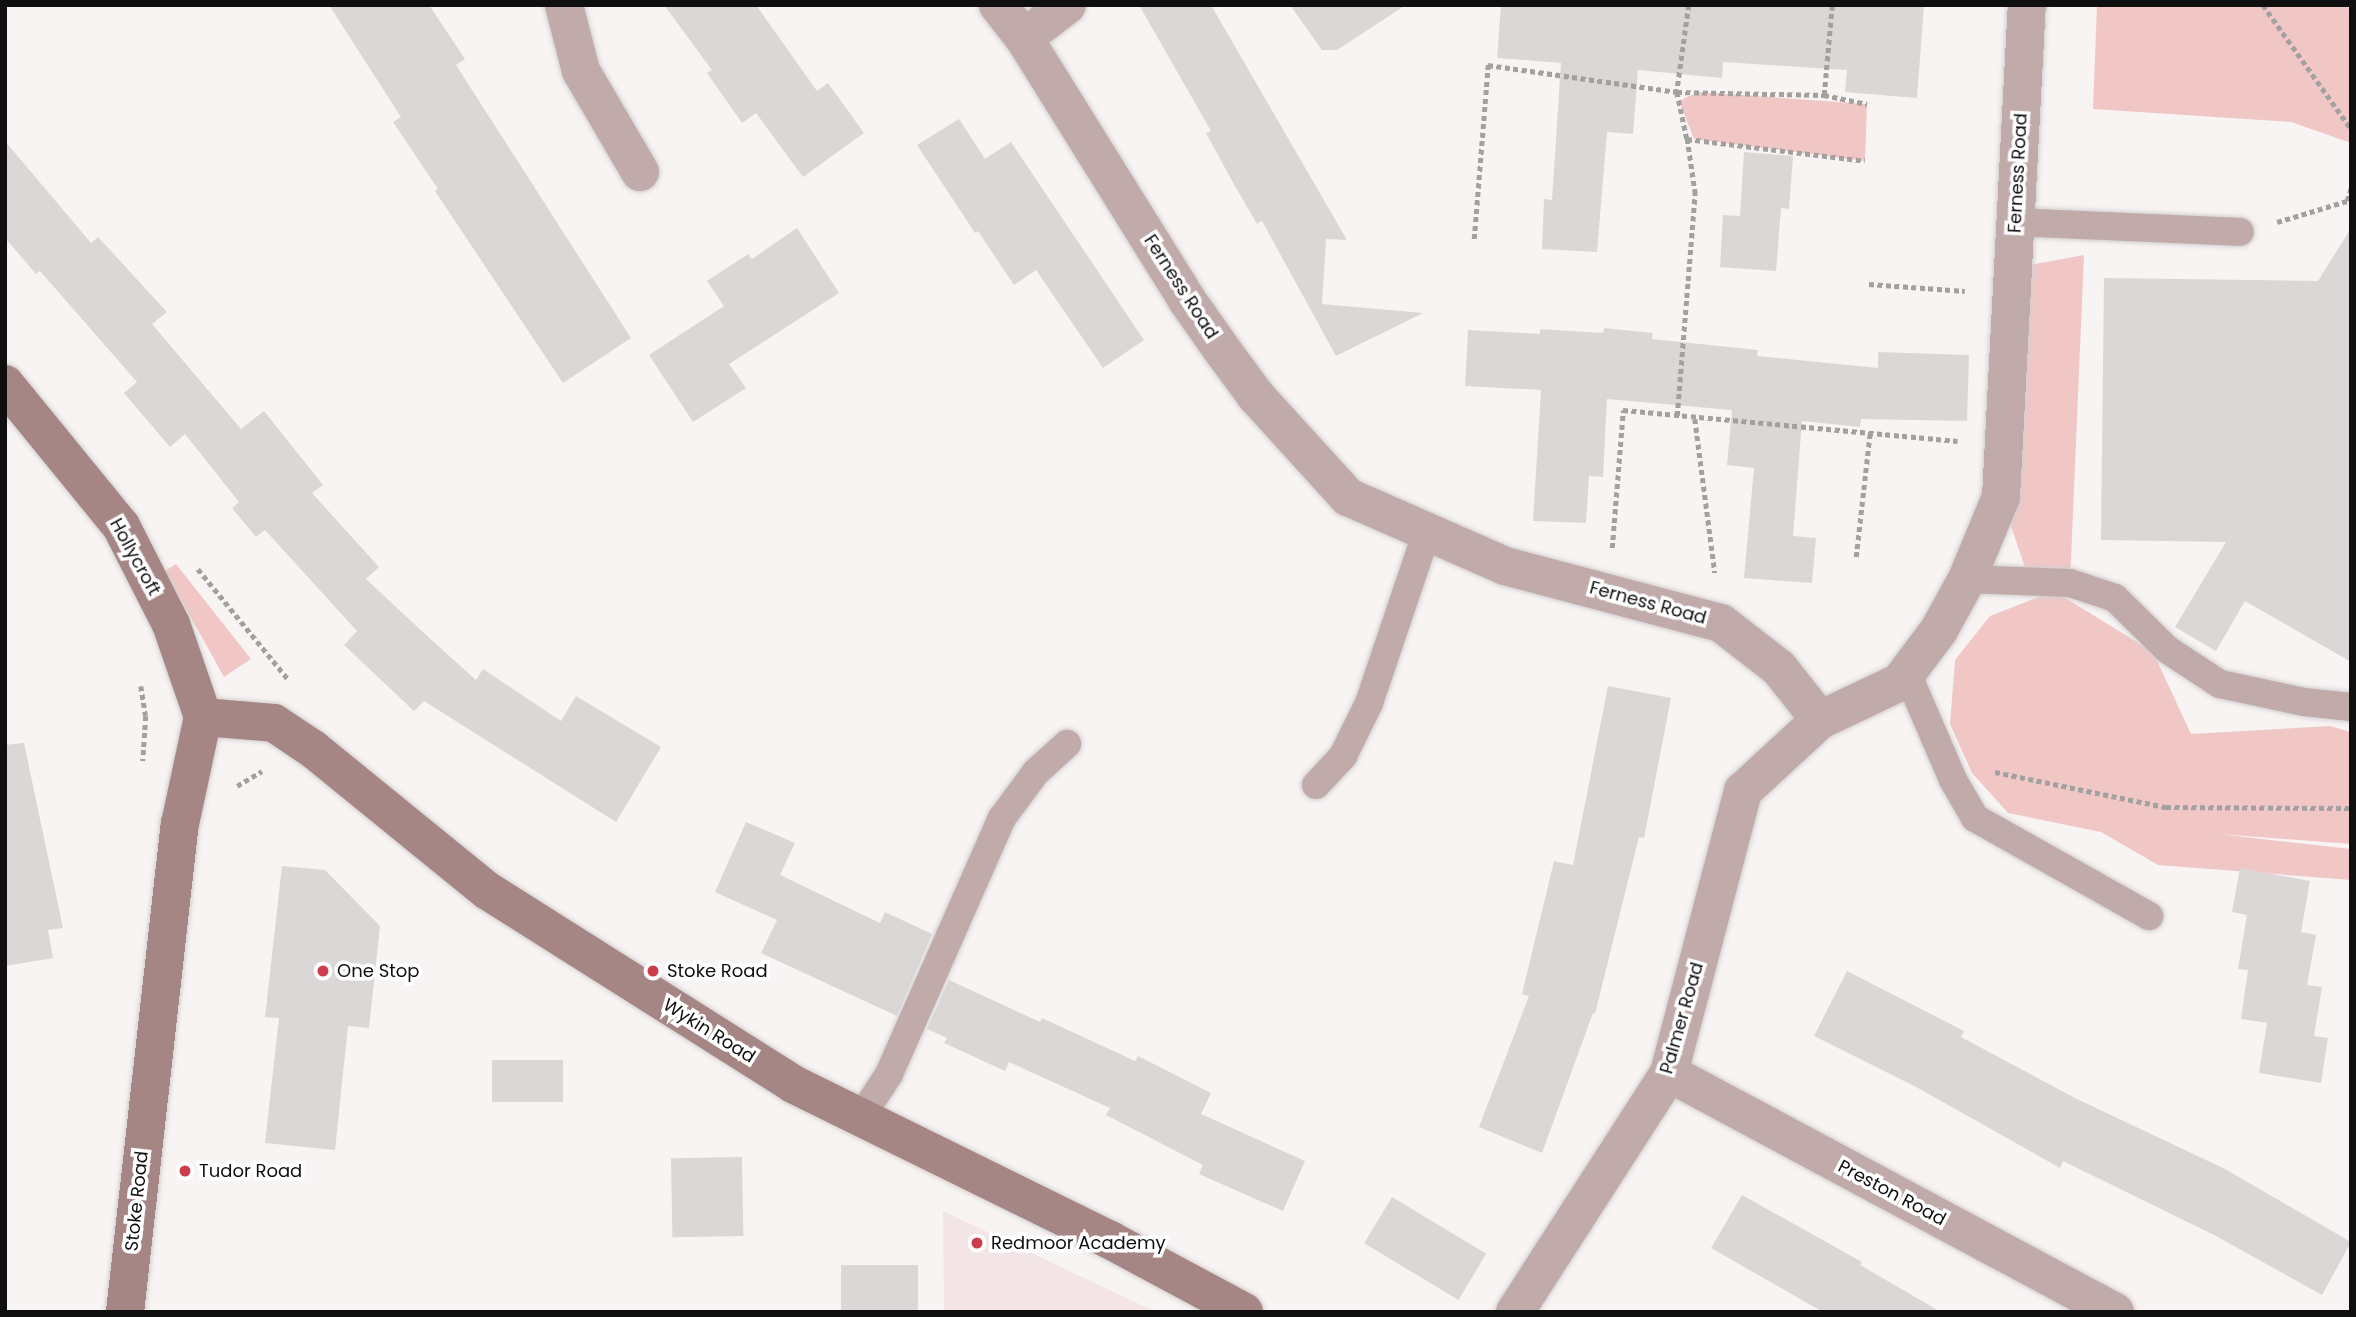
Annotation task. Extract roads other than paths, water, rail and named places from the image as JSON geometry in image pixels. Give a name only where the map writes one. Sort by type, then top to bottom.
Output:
[{"type":"street","points":[[564,5],[581,71],[640,172]]},
{"type":"street","name":"Ferness Road","points":[[998,5],[1024,38],[1187,300],[1256,396],[1348,497],[1505,566],[1721,623],[1779,668],[1820,720],[1900,682],[1908,673],[1932,642],[1967,579],[2001,497],[2027,5]]},
{"type":"street","points":[[1024,38],[1067,5]]},
{"type":"street","name":"Hollycroft","points":[[5,384],[121,526],[171,624],[203,717]]},
{"type":"street","name":"Wykin Road","points":[[203,717],[274,723],[313,749],[488,891],[793,1084],[1110,1241],[1244,1312]]},
{"type":"street","name":"Stoke Road","points":[[125,1312],[180,824],[203,717]]},
{"type":"street","name":"Palmer Road","points":[[1515,1312],[1669,1073],[1743,791],[1820,720]]},
{"type":"street","name":"Preston Road","points":[[1669,1073],[2115,1312]]},
{"type":"lane","points":[[2015,222],[2240,232]]},
{"type":"lane","points":[[1316,785],[1343,756],[1369,703],[1427,533]]},
{"type":"lane","points":[[1967,579],[2070,583],[2115,598],[2168,650],[2220,684],[2304,702],[2351,707]]},
{"type":"lane","points":[[1908,673],[1953,780],[1975,818],[2149,916]]},
{"type":"lane","points":[[861,1117],[889,1074],[1002,818],[1036,772],[1066,744]]},
{"type":"place","name":"One Stop","points":[[323,971]]},
{"type":"place","name":"Stoke Road","points":[[653,971]]},
{"type":"place","name":"Tudor Road","points":[[185,1171]]},
{"type":"place","name":"Redmoor Academy","points":[[977,1243]]}]
